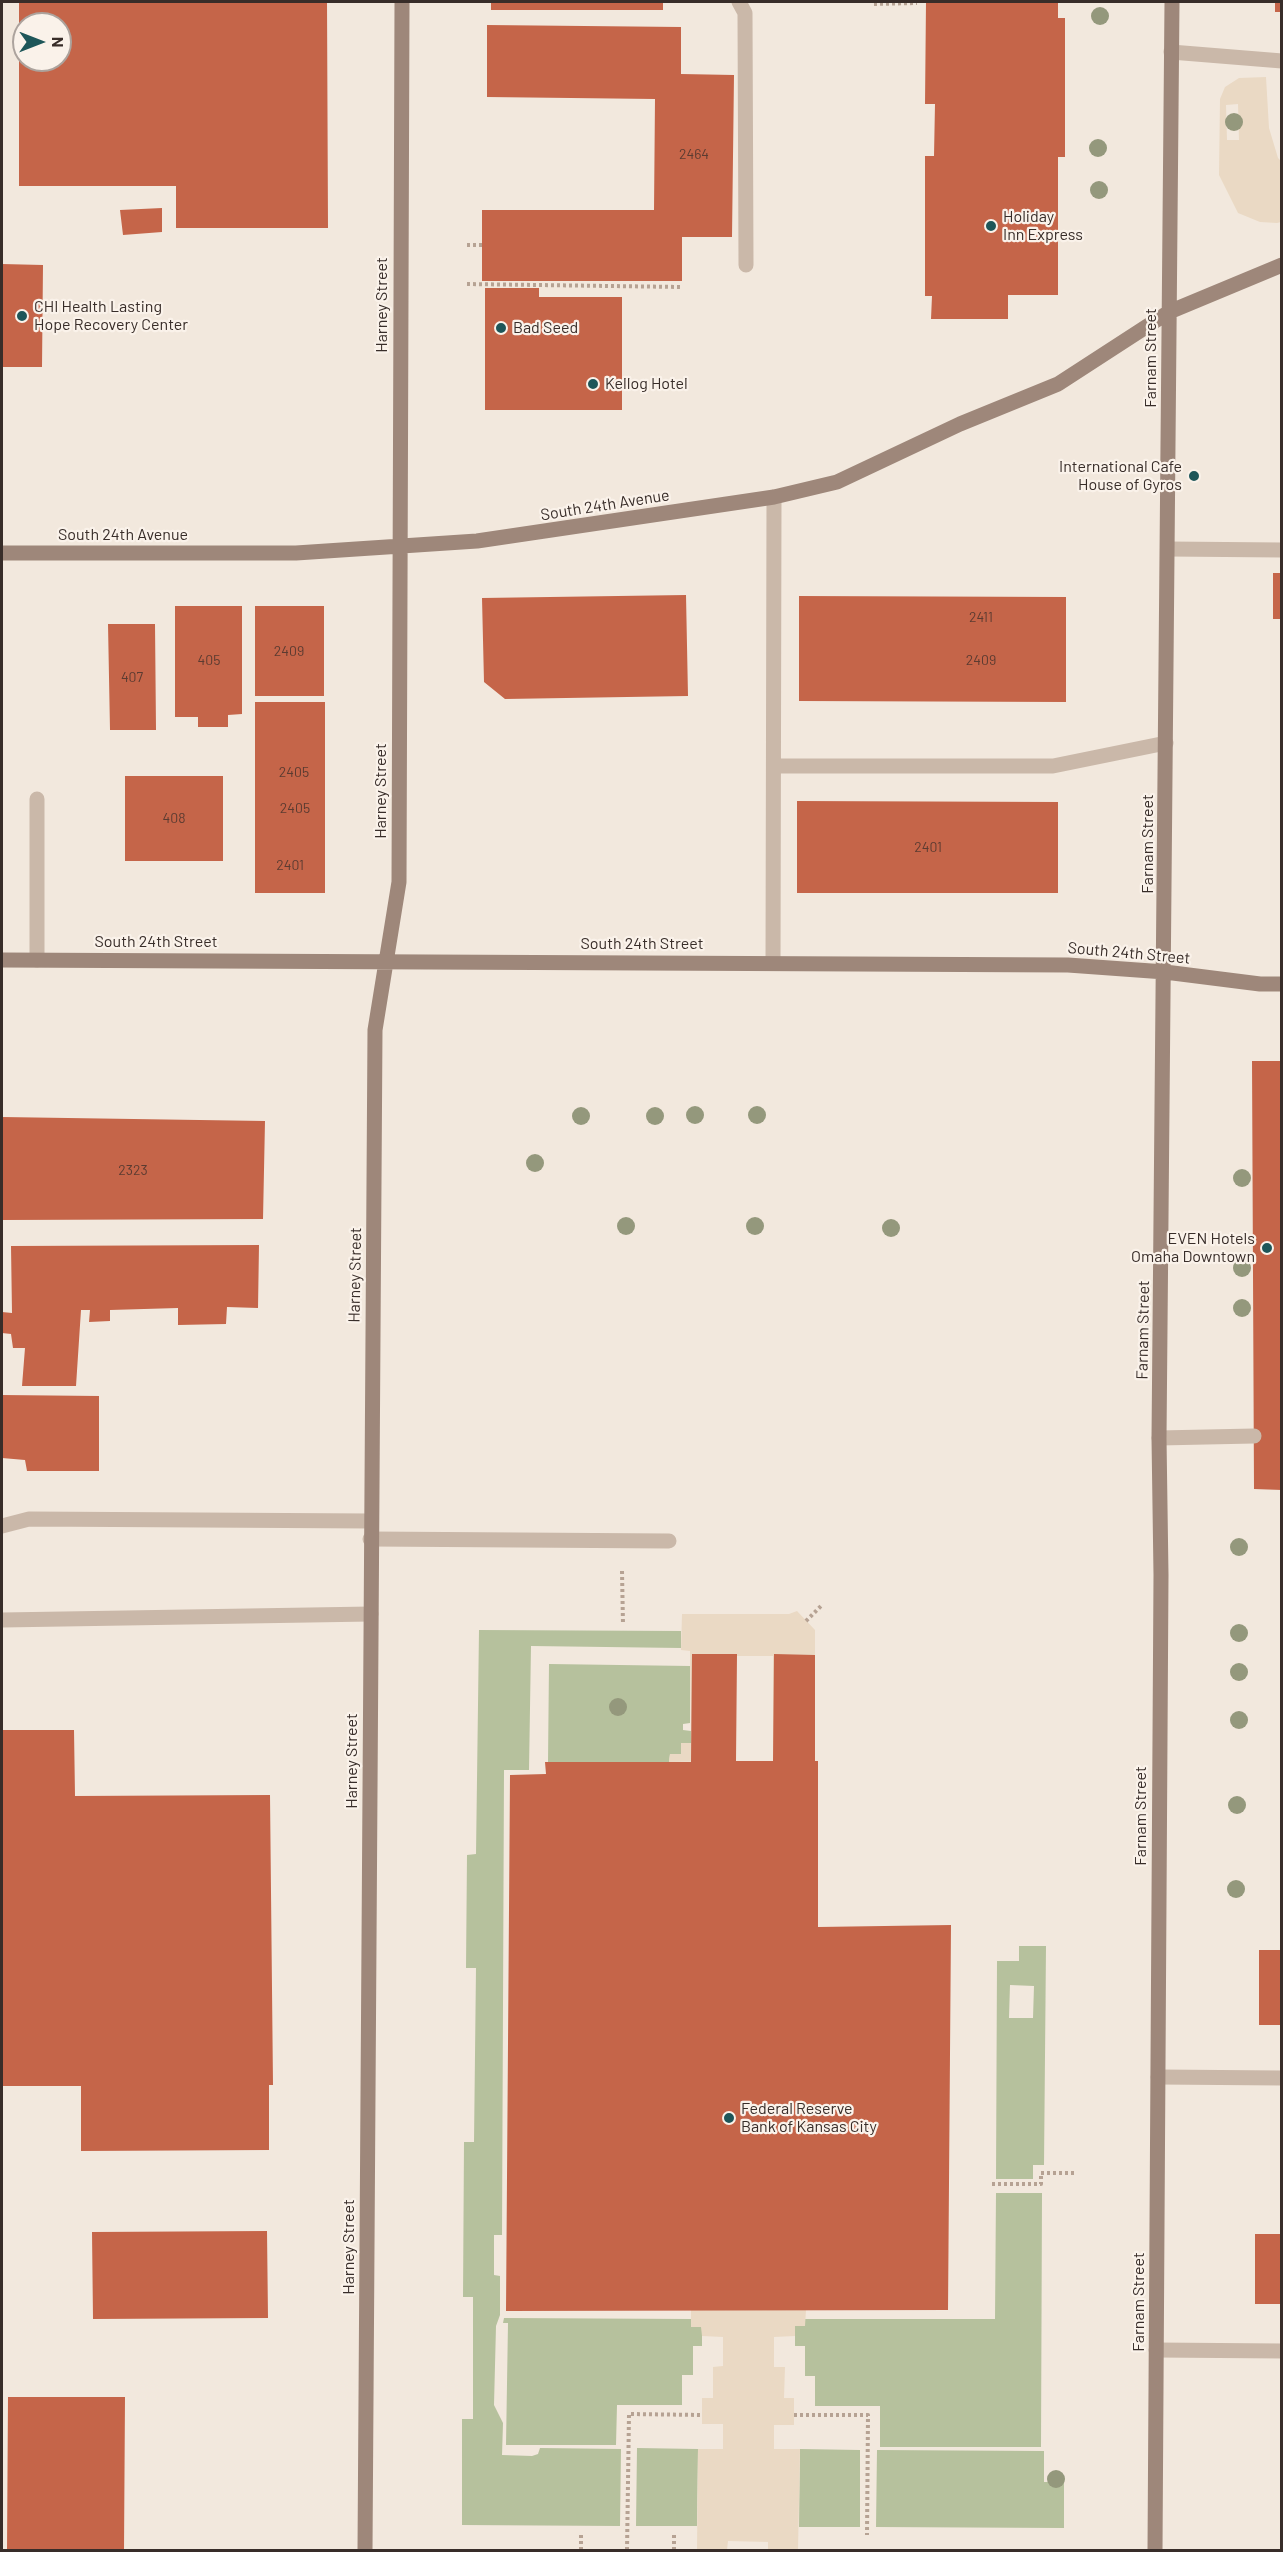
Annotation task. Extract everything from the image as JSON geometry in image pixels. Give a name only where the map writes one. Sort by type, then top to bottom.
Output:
[{"type":"main road","name":"Harney Street","points":[[365,2550],[375,1030],[399,882],[402,2]]},
{"type":"main road","name":"Farnam Street","points":[[1155,2550],[1160,1438],[1172,2]]},
{"type":"main road","name":"South 24th Avenue","points":[[2,553],[296,553],[399,546],[527,536],[774,497],[837,482],[960,424],[1058,384],[1169,312],[1281,265]]},
{"type":"main road","name":"South 24th Street","points":[[2,960],[1068,965],[1165,972],[1260,984],[1281,984]]},
{"type":"lane","points":[[740,2],[745,13],[746,265]]},
{"type":"lane","points":[[1171,52],[1281,61]]},
{"type":"lane","points":[[773,963],[774,497]]},
{"type":"lane","points":[[1168,549],[1281,550]]},
{"type":"lane","points":[[774,766],[1053,766],[1166,743]]},
{"type":"lane","points":[[37,799],[37,960]]},
{"type":"lane","points":[[1160,1438],[1254,1436]]},
{"type":"lane","points":[[2,1526],[29,1520],[370,1521]]},
{"type":"lane","points":[[370,1539],[669,1541]]},
{"type":"lane","points":[[2,1620],[371,1614]]},
{"type":"lane","points":[[1158,2077],[1281,2078]]},
{"type":"lane","points":[[1156,2350],[1281,2351]]},
{"type":"path","points":[[874,4],[917,3]]},
{"type":"path","points":[[467,245],[482,245]]},
{"type":"path","points":[[467,284],[681,287]]},
{"type":"path","points":[[622,1540],[623,1624]]},
{"type":"path","points":[[806,1621],[822,1605]]},
{"type":"path","points":[[992,2184],[1041,2184],[1041,2173],[1076,2173]]},
{"type":"path","points":[[627,2550],[629,2414],[702,2415]]},
{"type":"path","points":[[794,2415],[868,2415],[867,2535]]},
{"type":"path","points":[[581,2534],[581,2550]]},
{"type":"path","points":[[674,2534],[674,2550]]},
{"type":"green space","points":[[479,1630],[681,1631],[681,1648],[531,1646],[529,1770],[504,1770],[502,2235],[494,2235],[494,2275],[500,2276],[500,2315],[496,2326],[494,2405],[503,2423],[502,2455],[532,2456],[538,2454],[540,2448],[621,2449],[620,2526],[462,2525],[462,2419],[473,2419],[473,2297],[463,2297],[464,2142],[474,2142],[476,1968],[466,1968],[467,1855],[476,1854]]},
{"type":"green space","points":[[549,1664],[690,1666],[690,1723],[683,1724],[683,1730],[691,1731],[691,1743],[681,1754],[670,1754],[669,1762],[548,1762]]},
{"type":"green space","points":[[1019,1946],[1046,1946],[1044,2165],[1033,2165],[1033,2179],[996,2179],[997,1961],[1019,1961]],"holes":[[[1010,1985],[1034,1986],[1033,2018],[1009,2018]]]},
{"type":"green space","points":[[996,2193],[1042,2193],[1041,2447],[880,2447],[880,2406],[815,2406],[815,2376],[805,2376],[805,2346],[795,2346],[795,2326],[805,2326],[805,2319],[995,2319]]},
{"type":"green space","points":[[504,2318],[691,2319],[691,2327],[702,2327],[702,2346],[693,2346],[693,2375],[682,2375],[682,2405],[617,2405],[616,2445],[506,2445],[508,2323],[503,2323]]},
{"type":"green space","points":[[637,2448],[698,2449],[697,2526],[636,2526]]},
{"type":"green space","points":[[800,2449],[860,2450],[860,2527],[799,2527]]},
{"type":"green space","points":[[877,2450],[1044,2451],[1044,2482],[1064,2482],[1064,2528],[876,2527]]},
{"type":"shaded area","points":[[1266,77],[1269,128],[1281,161],[1281,222],[1260,222],[1238,213],[1219,175],[1220,99],[1225,87],[1239,78]],"holes":[[[1238,104],[1239,140],[1227,140],[1226,105]]]},
{"type":"shaded area","points":[[797,1611],[815,1630],[815,1761],[773,1761],[773,1656],[734,1656],[735,1761],[669,1762],[670,1754],[681,1754],[681,1743],[691,1743],[690,1651],[681,1650],[682,1614],[789,1614]]},
{"type":"shaded area","points":[[691,2310],[806,2310],[805,2326],[795,2326],[795,2336],[774,2337],[774,2367],[785,2367],[784,2398],[794,2398],[794,2425],[774,2425],[774,2449],[800,2449],[798,2550],[768,2550],[768,2542],[728,2541],[727,2550],[697,2550],[698,2449],[723,2449],[723,2424],[702,2424],[702,2398],[713,2398],[713,2367],[723,2366],[723,2337],[702,2336],[701,2327],[691,2327]]},
{"type":"building","points":[[19,2],[327,2],[328,228],[176,228],[176,186],[19,186],[19,72],[72,72],[72,12],[19,12]]},
{"type":"building","points":[[491,2],[663,2],[663,10],[491,10]]},
{"type":"building","name":"Holiday Inn Express","points":[[926,2],[1058,2],[1058,18],[1065,18],[1065,157],[1058,157],[1058,295],[1008,295],[1008,319],[931,319],[932,296],[925,296],[925,156],[934,156],[935,104],[925,104]]},
{"type":"building","points":[[1275,2],[1282,2],[1282,12],[1275,12]]},
{"type":"building","points":[[487,25],[681,27],[681,74],[734,75],[732,237],[682,237],[682,281],[482,281],[482,210],[654,210],[655,99],[487,97]]},
{"type":"building","points":[[162,208],[162,232],[123,235],[120,210]]},
{"type":"building","name":"CHI Health Lasting Hope Recovery Center","points":[[2,264],[43,265],[42,367],[2,367]]},
{"type":"building","points":[[485,288],[539,288],[539,297],[622,297],[622,410],[485,410]]},
{"type":"building","points":[[1273,573],[1282,573],[1282,619],[1273,619]]},
{"type":"building","points":[[686,595],[688,696],[505,699],[484,682],[482,598]]},
{"type":"building","points":[[799,596],[1066,597],[1066,702],[799,701]]},
{"type":"building","points":[[175,606],[242,606],[242,714],[228,715],[228,727],[198,727],[198,717],[175,717]]},
{"type":"building","points":[[255,606],[324,606],[324,696],[255,696]]},
{"type":"building","points":[[108,624],[155,624],[156,730],[110,730]]},
{"type":"building","points":[[255,702],[325,702],[325,893],[255,893]]},
{"type":"building","points":[[125,776],[223,776],[223,861],[125,861]]},
{"type":"building","points":[[797,801],[1058,802],[1058,893],[797,893]]},
{"type":"building","name":"EVEN Hotels Omaha Downtown","points":[[1252,1061],[1282,1061],[1282,1490],[1254,1489]]},
{"type":"building","points":[[2,1117],[265,1121],[263,1219],[2,1220]]},
{"type":"building","points":[[259,1245],[258,1308],[227,1307],[226,1324],[178,1325],[178,1308],[110,1310],[110,1321],[89,1322],[90,1310],[81,1310],[76,1386],[22,1386],[25,1348],[13,1348],[11,1334],[2,1333],[2,1312],[12,1313],[11,1246]]},
{"type":"building","points":[[2,1395],[99,1396],[99,1471],[27,1471],[25,1460],[2,1458]]},
{"type":"building","name":"Federal Reserve Bank of Kansas City","points":[[692,1654],[737,1654],[736,1761],[773,1761],[774,1654],[815,1655],[815,1761],[818,1761],[818,1927],[951,1925],[948,2310],[506,2311],[510,1775],[546,1774],[545,1762],[691,1762]]},
{"type":"building","points":[[2,1730],[74,1730],[75,1796],[270,1795],[273,2085],[269,2085],[269,2150],[81,2151],[81,2086],[2,2086]]},
{"type":"building","points":[[1259,1950],[1282,1950],[1282,2025],[1259,2025]]},
{"type":"building","points":[[267,2231],[268,2318],[93,2319],[92,2232]]},
{"type":"building","points":[[1255,2234],[1282,2234],[1282,2304],[1255,2304]]},
{"type":"building","points":[[8,2397],[125,2397],[124,2550],[7,2550]]},
{"type":"place","name":"Holiday Inn Express","points":[[991,226]]},
{"type":"place","name":"CHI Health Lasting Hope Recovery Center","points":[[22,316]]},
{"type":"place","name":"Bad Seed","points":[[501,328]]},
{"type":"place","name":"Kellog Hotel","points":[[593,384]]},
{"type":"place","name":"International Cafe House of Gyros","points":[[1194,476]]},
{"type":"place","name":"EVEN Hotels Omaha Downtown","points":[[1267,1248]]},
{"type":"place","name":"Federal Reserve Bank of Kansas City","points":[[729,2118]]}]
